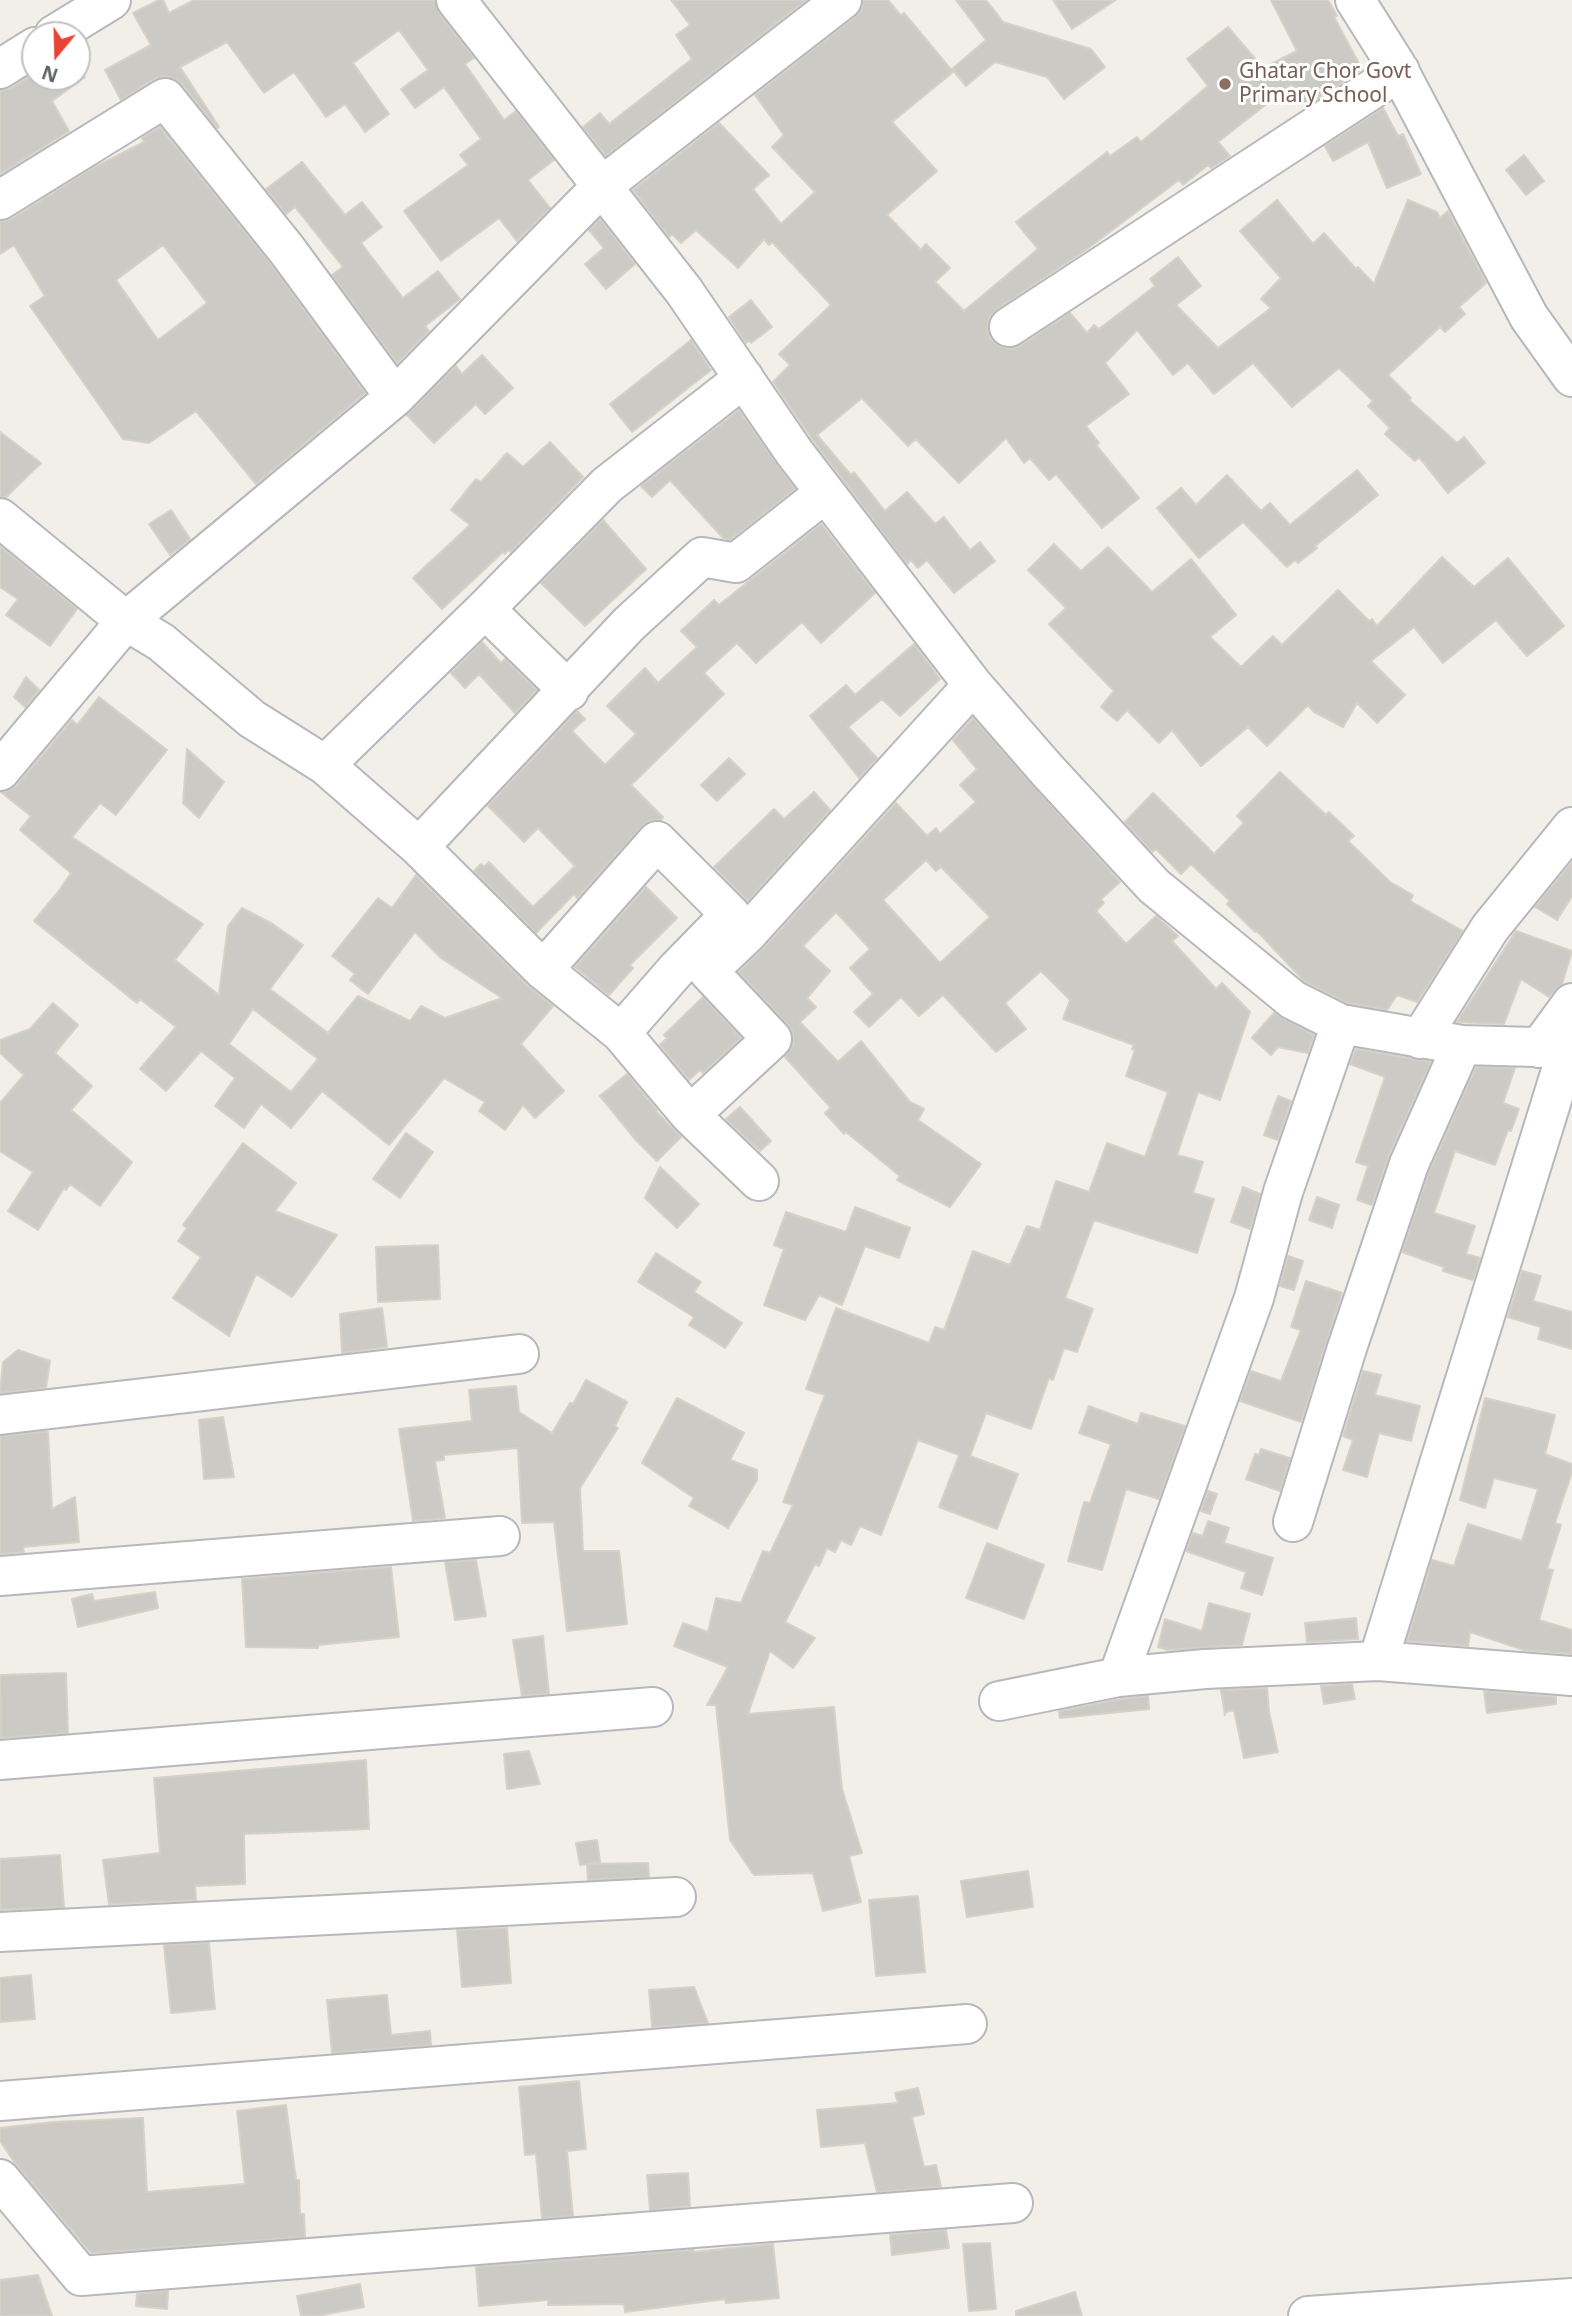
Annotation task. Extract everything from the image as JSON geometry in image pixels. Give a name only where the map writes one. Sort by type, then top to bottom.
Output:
[{"type":"street","points":[[77,21],[111,0]]},
{"type":"street","points":[[457,0],[684,291],[825,494],[973,685],[1154,886],[1293,1000],[1341,1024],[1462,1045],[1560,1048]]},
{"type":"street","points":[[0,771],[126,621],[396,397],[602,186],[842,0]]},
{"type":"street","points":[[1355,0],[1400,71],[1529,317],[1572,377]]},
{"type":"street","points":[[0,69],[21,56]]},
{"type":"street","points":[[1009,327],[1400,71]]},
{"type":"street","points":[[0,200],[165,98],[287,250],[396,397]]},
{"type":"street","points":[[325,765],[607,485],[744,378]]},
{"type":"street","points":[[419,846],[569,691],[629,624],[702,557],[736,564],[825,494]]},
{"type":"street","points":[[0,518],[126,621],[161,642],[252,719],[325,765],[419,846],[543,970],[621,1033],[690,1115],[759,1181]]},
{"type":"street","points":[[485,609],[569,691]]},
{"type":"street","points":[[621,1033],[676,970],[739,924],[973,685]]},
{"type":"street","points":[[1420,1039],[1490,928],[1572,827]]},
{"type":"street","points":[[543,970],[657,841],[739,924]]},
{"type":"street","points":[[690,1115],[772,1039],[708,971],[739,924]]},
{"type":"street","points":[[1378,1661],[1572,1003]]},
{"type":"street","points":[[1118,1677],[1254,1298],[1283,1192],[1341,1024]]},
{"type":"street","points":[[1293,1521],[1346,1348],[1409,1164],[1462,1045]]},
{"type":"street","points":[[0,1415],[519,1354]]},
{"type":"street","points":[[0,1576],[500,1536]]},
{"type":"street","points":[[999,1701],[1118,1677],[1205,1669],[1378,1661],[1572,1676]]},
{"type":"street","points":[[0,1760],[653,1707]]},
{"type":"street","points":[[0,1932],[676,1897]]},
{"type":"street","points":[[0,2101],[967,2024]]},
{"type":"street","points":[[5,2191],[81,2276],[1013,2203]]},
{"type":"street","points":[[1308,2316],[1572,2298]]},
{"type":"building","points":[[163,0],[169,13],[194,0],[435,0],[439,13],[474,58],[465,64],[504,120],[516,111],[554,160],[528,180],[550,208],[517,241],[499,218],[441,261],[404,211],[468,165],[460,155],[481,139],[444,87],[415,108],[401,89],[428,70],[399,30],[353,63],[389,114],[365,132],[345,104],[326,117],[294,72],[264,93],[227,42],[180,67],[219,127],[217,128],[182,84],[173,78],[163,76],[154,79],[121,100],[105,70],[151,45],[133,13]]},
{"type":"building","points":[[671,0],[806,0],[606,156],[583,127],[600,113],[609,124],[692,59],[676,35],[690,25]]},
{"type":"building","points":[[863,0],[888,0],[901,16],[904,13],[953,72],[892,122],[937,171],[887,215],[921,250],[926,244],[950,268],[935,282],[964,311],[1038,249],[1016,222],[1107,152],[1110,156],[1137,137],[1141,142],[1208,86],[1187,59],[1228,27],[1263,68],[1297,51],[1271,0],[1328,0],[1337,16],[1334,17],[1362,69],[1305,107],[1292,84],[1218,142],[1230,156],[1211,168],[1208,165],[1183,185],[1179,180],[1083,252],[997,309],[989,318],[987,329],[990,338],[999,346],[1011,349],[1070,313],[1087,333],[1094,325],[1099,329],[1155,286],[1150,279],[1178,257],[1201,286],[1176,305],[1218,348],[1271,308],[1261,299],[1281,278],[1240,231],[1277,200],[1313,244],[1324,233],[1356,269],[1358,267],[1374,284],[1408,200],[1437,212],[1440,218],[1448,211],[1486,283],[1459,307],[1465,314],[1445,332],[1440,327],[1388,375],[1411,398],[1409,400],[1457,443],[1464,437],[1485,463],[1448,493],[1419,457],[1415,461],[1385,434],[1390,428],[1368,406],[1373,401],[1339,368],[1292,407],[1253,363],[1214,394],[1188,363],[1173,375],[1137,330],[1105,363],[1129,394],[1086,426],[1099,443],[1096,445],[1139,498],[1102,528],[1056,474],[1049,480],[1030,458],[1024,463],[1006,438],[959,483],[916,439],[908,446],[862,398],[817,435],[851,475],[854,472],[885,511],[907,492],[935,524],[944,517],[970,550],[980,542],[995,561],[954,593],[927,560],[918,568],[911,560],[907,564],[812,439],[773,382],[790,365],[779,354],[831,305],[772,242],[769,245],[764,239],[738,268],[696,230],[681,243],[672,234],[669,237],[633,190],[719,123],[769,175],[753,189],[781,224],[815,192],[772,147],[784,135],[755,95],[855,17],[862,9]]},
{"type":"building","points":[[956,0],[986,0],[1003,22],[1091,49],[1105,67],[1064,99],[1047,77],[995,62],[966,86],[952,69],[986,40]]},
{"type":"building","points":[[1053,0],[1116,0],[1072,29]]},
{"type":"building","points":[[21,82],[21,91],[66,91],[52,101],[69,131],[0,174],[0,91]]},
{"type":"building","points":[[1383,108],[1398,136],[1403,134],[1421,174],[1387,188],[1368,142],[1333,161],[1325,146]]},
{"type":"building","points":[[160,127],[270,263],[365,393],[256,484],[196,411],[149,443],[123,439],[30,306],[45,296],[14,245],[0,254],[0,222],[11,219],[91,169],[144,142],[142,138]],"holes":[[[163,245],[207,303],[158,340],[116,280]]]},
{"type":"building","points":[[1524,155],[1544,181],[1526,195],[1506,170]]},
{"type":"building","points":[[302,162],[345,215],[362,202],[382,227],[361,243],[403,298],[438,271],[460,299],[425,326],[429,331],[397,363],[332,275],[343,267],[295,207],[286,214],[266,189]]},
{"type":"building","points":[[600,219],[635,264],[606,289],[585,264],[604,248],[589,230]]},
{"type":"building","points":[[751,300],[772,327],[751,343],[749,340],[746,343],[729,317]]},
{"type":"building","points":[[691,340],[711,370],[632,432],[610,404]]},
{"type":"building","points":[[482,355],[513,388],[485,414],[476,404],[434,443],[407,415],[456,366],[462,374]]},
{"type":"building","points":[[739,410],[795,489],[730,540],[723,538],[670,480],[652,497],[641,486]]},
{"type":"building","points":[[0,432],[41,463],[6,497],[0,497]]},
{"type":"building","points":[[550,442],[583,477],[511,552],[503,552],[442,609],[413,578],[470,525],[451,510],[476,479],[481,482],[507,453],[523,467]]},
{"type":"building","points":[[1357,470],[1378,495],[1315,546],[1317,548],[1298,563],[1295,560],[1287,567],[1243,522],[1199,558],[1157,508],[1181,488],[1196,505],[1227,475],[1261,511],[1270,503],[1290,525]]},
{"type":"building","points":[[171,510],[190,539],[170,555],[149,524]]},
{"type":"building","points":[[603,520],[646,569],[585,626],[541,583]]},
{"type":"building","points":[[821,524],[875,593],[821,643],[802,622],[756,663],[737,643],[704,673],[724,694],[631,785],[663,817],[661,820],[650,820],[641,827],[577,898],[574,894],[536,933],[474,871],[481,864],[484,867],[489,862],[533,907],[575,866],[538,828],[524,842],[488,806],[577,711],[585,719],[572,731],[605,765],[636,734],[607,706],[645,668],[658,683],[697,647],[681,631],[714,600],[719,605]]},
{"type":"building","points":[[1054,544],[1081,571],[1108,547],[1152,592],[1191,559],[1236,615],[1210,637],[1241,667],[1273,636],[1282,645],[1338,590],[1377,626],[1442,557],[1474,587],[1508,558],[1564,626],[1527,656],[1496,620],[1443,663],[1414,627],[1371,661],[1405,695],[1377,723],[1357,703],[1343,727],[1314,712],[1308,705],[1267,746],[1248,727],[1201,766],[1172,730],[1159,743],[1127,710],[1117,721],[1101,707],[1114,691],[1049,624],[1066,608],[1028,570]]},
{"type":"building","points":[[0,546],[77,609],[50,646],[6,615],[18,599],[0,587]]},
{"type":"building","points":[[482,642],[501,663],[505,659],[537,690],[515,713],[479,674],[465,688],[451,673]]},
{"type":"building","points":[[914,644],[940,679],[900,716],[882,699],[848,727],[877,758],[859,778],[810,716],[846,685],[855,695]]},
{"type":"building","points":[[26,677],[39,690],[25,707],[14,697]]},
{"type":"building","points":[[99,697],[167,750],[116,815],[100,803],[72,837],[203,924],[175,960],[219,995],[228,926],[242,908],[271,923],[303,945],[270,989],[328,1033],[358,996],[410,1021],[421,1006],[445,1018],[502,998],[441,958],[415,932],[368,994],[350,980],[355,974],[332,956],[378,898],[392,908],[416,875],[528,986],[553,1006],[521,1044],[564,1091],[535,1118],[523,1105],[505,1130],[479,1111],[485,1102],[444,1078],[389,1145],[322,1091],[291,1128],[261,1104],[244,1128],[215,1106],[235,1078],[201,1051],[166,1091],[140,1069],[176,1027],[140,999],[137,1003],[34,921],[71,873],[20,830],[31,816],[1,792],[17,785],[72,720],[77,725]],"holes":[[[253,1009],[318,1059],[291,1092],[229,1044]]]},
{"type":"building","points":[[973,718],[1120,882],[1101,899],[1104,903],[1096,911],[1126,944],[1156,916],[1178,936],[1172,941],[1216,989],[1222,983],[1250,1012],[1220,1100],[1198,1092],[1177,1155],[1203,1162],[1193,1193],[1214,1199],[1197,1253],[1094,1220],[1065,1298],[1093,1309],[1077,1352],[1064,1348],[1053,1380],[1049,1378],[1031,1429],[986,1413],[970,1456],[1018,1474],[997,1529],[939,1507],[959,1455],[918,1440],[881,1535],[860,1526],[851,1545],[841,1540],[835,1552],[827,1548],[819,1566],[815,1564],[785,1622],[815,1638],[793,1668],[770,1651],[748,1714],[834,1707],[842,1789],[862,1853],[849,1856],[861,1902],[823,1911],[813,1873],[754,1875],[730,1840],[716,1705],[707,1705],[728,1667],[674,1646],[683,1623],[708,1632],[716,1598],[741,1603],[763,1551],[770,1553],[793,1505],[783,1502],[825,1395],[806,1389],[836,1308],[929,1343],[935,1327],[944,1330],[973,1251],[1010,1265],[1027,1226],[1040,1230],[1056,1181],[1089,1192],[1107,1143],[1145,1157],[1168,1092],[1126,1076],[1135,1050],[1132,1049],[1134,1045],[1063,1019],[1070,1000],[1041,971],[1005,1003],[1026,1029],[996,1052],[943,995],[919,1016],[901,997],[869,1027],[854,1012],[873,994],[850,968],[870,949],[836,912],[803,946],[830,971],[807,998],[816,1007],[800,1022],[838,1062],[861,1041],[910,1102],[924,1109],[918,1120],[981,1164],[950,1207],[897,1180],[900,1176],[846,1132],[844,1134],[825,1113],[831,1108],[785,1057],[793,1045],[793,1033],[739,972],[896,803],[927,836],[936,828],[940,834],[976,802],[960,785],[977,769],[953,740]],"holes":[[[926,860],[936,871],[941,867],[990,917],[940,963],[883,900]]]},
{"type":"building","points":[[187,749],[224,782],[199,818],[183,803]]},
{"type":"building","points":[[729,758],[745,774],[717,801],[701,785]]},
{"type":"building","points":[[1280,772],[1326,815],[1329,812],[1354,836],[1348,841],[1390,882],[1413,895],[1410,901],[1463,931],[1417,1002],[1397,995],[1387,1010],[1348,1003],[1305,982],[1257,931],[1227,904],[1230,901],[1191,864],[1181,874],[1156,849],[1152,852],[1125,822],[1153,793],[1214,854],[1244,823],[1237,816]]},
{"type":"building","points":[[814,792],[830,810],[748,901],[714,867],[774,809],[784,819]]},
{"type":"building","points":[[1572,862],[1572,896],[1557,920],[1535,907]]},
{"type":"building","points":[[646,887],[677,918],[630,965],[633,968],[609,995],[575,967]]},
{"type":"building","points":[[1516,931],[1572,951],[1562,984],[1549,997],[1521,979],[1504,1024],[1457,1022]]},
{"type":"building","points":[[703,997],[741,1038],[703,1073],[700,1070],[689,1080],[660,1045],[667,1038],[664,1035]]},
{"type":"building","points":[[53,1003],[78,1025],[55,1053],[92,1086],[71,1110],[132,1162],[100,1206],[70,1184],[66,1190],[64,1188],[38,1230],[8,1211],[33,1172],[0,1151],[0,1103],[24,1075],[0,1053],[0,1040],[30,1029]]},
{"type":"building","points":[[1274,1013],[1314,1035],[1308,1053],[1278,1047],[1271,1055],[1252,1038]]},
{"type":"building","points":[[1356,1049],[1431,1062],[1389,1155],[1372,1205],[1357,1200],[1368,1166],[1356,1162],[1385,1077],[1350,1064]]},
{"type":"building","points":[[1476,1067],[1515,1068],[1503,1103],[1519,1109],[1495,1165],[1455,1151],[1434,1213],[1475,1226],[1466,1254],[1480,1258],[1473,1280],[1443,1271],[1444,1267],[1402,1252],[1429,1172]]},
{"type":"building","points":[[627,1074],[681,1137],[657,1161],[600,1096]]},
{"type":"building","points":[[1278,1096],[1291,1101],[1278,1140],[1264,1135]]},
{"type":"building","points":[[740,1107],[771,1141],[760,1151],[726,1119]]},
{"type":"building","points":[[406,1133],[433,1152],[400,1198],[373,1179]]},
{"type":"building","points":[[243,1143],[296,1183],[275,1211],[337,1235],[292,1297],[256,1274],[229,1336],[173,1298],[201,1257],[178,1241],[187,1228],[183,1225]]},
{"type":"building","points":[[660,1167],[699,1204],[677,1228],[645,1198]]},
{"type":"building","points":[[1243,1187],[1260,1194],[1250,1229],[1231,1222]]},
{"type":"building","points":[[1317,1197],[1339,1205],[1332,1228],[1309,1220]]},
{"type":"building","points":[[855,1207],[910,1228],[899,1258],[865,1246],[842,1305],[819,1295],[805,1320],[764,1305],[784,1249],[774,1245],[786,1212],[846,1232]]},
{"type":"building","points":[[438,1245],[440,1299],[378,1302],[376,1247]]},
{"type":"building","points":[[656,1253],[701,1282],[694,1292],[742,1323],[725,1348],[689,1325],[694,1317],[638,1282]]},
{"type":"building","points":[[1288,1256],[1303,1261],[1294,1290],[1280,1286]]},
{"type":"building","points":[[1522,1271],[1541,1276],[1533,1301],[1572,1312],[1572,1349],[1538,1339],[1541,1327],[1508,1317]]},
{"type":"building","points":[[1306,1281],[1342,1293],[1301,1422],[1240,1401],[1251,1371],[1281,1381],[1301,1330],[1291,1327]]},
{"type":"building","points":[[382,1308],[387,1347],[342,1353],[340,1314]]},
{"type":"building","points":[[18,1350],[50,1361],[46,1388],[0,1393],[3,1362]]},
{"type":"building","points":[[1363,1371],[1381,1375],[1375,1395],[1420,1406],[1411,1441],[1379,1433],[1367,1477],[1343,1470],[1353,1440],[1343,1436]]},
{"type":"building","points":[[586,1380],[627,1402],[615,1426],[618,1428],[580,1488],[583,1551],[619,1551],[627,1624],[567,1631],[554,1522],[522,1523],[518,1448],[444,1455],[444,1460],[435,1461],[445,1518],[413,1521],[399,1429],[472,1421],[469,1390],[516,1386],[519,1412],[552,1433]]},
{"type":"building","points":[[677,1398],[744,1433],[730,1460],[757,1470],[757,1480],[728,1528],[689,1506],[694,1498],[642,1463]]},
{"type":"building","points":[[1485,1398],[1555,1415],[1545,1454],[1572,1464],[1572,1472],[1555,1523],[1561,1525],[1547,1569],[1553,1570],[1539,1620],[1572,1630],[1572,1654],[1524,1650],[1470,1632],[1468,1646],[1407,1641],[1432,1560],[1454,1566],[1468,1524],[1522,1541],[1538,1489],[1494,1478],[1485,1508],[1460,1500]]},
{"type":"building","points":[[1089,1406],[1138,1424],[1141,1413],[1185,1426],[1159,1499],[1126,1489],[1102,1570],[1068,1561],[1084,1502],[1090,1503],[1111,1444],[1079,1433]]},
{"type":"building","points":[[223,1417],[234,1477],[204,1479],[199,1420]]},
{"type":"building","points":[[48,1432],[52,1509],[75,1497],[79,1542],[23,1547],[24,1552],[0,1554],[0,1436]]},
{"type":"building","points":[[1261,1449],[1290,1458],[1280,1491],[1246,1479],[1255,1454],[1259,1455]]},
{"type":"building","points":[[1208,1491],[1217,1494],[1210,1514],[1201,1511]]},
{"type":"building","points":[[1208,1521],[1229,1528],[1224,1543],[1273,1558],[1262,1595],[1241,1588],[1246,1572],[1186,1551],[1193,1533],[1203,1536]]},
{"type":"building","points":[[987,1543],[1044,1565],[1024,1619],[966,1598]]},
{"type":"building","points":[[476,1560],[486,1616],[455,1620],[445,1562]]},
{"type":"building","points":[[391,1567],[399,1637],[318,1645],[318,1648],[246,1647],[242,1579]]},
{"type":"building","points":[[155,1592],[158,1608],[78,1627],[72,1599],[92,1594],[94,1601]]},
{"type":"building","points":[[1209,1603],[1250,1614],[1242,1645],[1168,1650],[1158,1647],[1165,1619],[1202,1631]]},
{"type":"building","points":[[1356,1618],[1358,1639],[1307,1642],[1305,1623]]},
{"type":"building","points":[[543,1636],[549,1694],[522,1696],[513,1640]]},
{"type":"building","points":[[66,1673],[68,1733],[1,1738],[0,1675]]},
{"type":"building","points":[[1352,1684],[1355,1699],[1324,1704],[1321,1686]]},
{"type":"building","points":[[1267,1688],[1278,1752],[1244,1758],[1234,1710],[1226,1712],[1225,1715],[1221,1690]]},
{"type":"building","points":[[1484,1691],[1556,1697],[1556,1704],[1487,1713]]},
{"type":"building","points":[[1148,1696],[1149,1709],[1060,1718],[1059,1711]]},
{"type":"building","points":[[529,1751],[540,1784],[507,1789],[504,1754]]},
{"type":"building","points":[[366,1760],[369,1829],[244,1834],[245,1884],[195,1886],[196,1900],[109,1904],[103,1860],[160,1853],[154,1778]]},
{"type":"building","points":[[597,1840],[600,1862],[580,1865],[576,1843]]},
{"type":"building","points":[[60,1855],[64,1907],[0,1910],[0,1859]]},
{"type":"building","points":[[648,1863],[649,1877],[588,1880],[587,1864]]},
{"type":"building","points":[[1028,1871],[1033,1907],[967,1917],[961,1881]]},
{"type":"building","points":[[918,1896],[925,1972],[876,1976],[869,1900]]},
{"type":"building","points":[[507,1928],[511,1983],[462,1987],[457,1930]]},
{"type":"building","points":[[209,1943],[215,2009],[171,2013],[164,1945]]},
{"type":"building","points":[[31,1975],[35,2019],[0,2022],[0,1978]]},
{"type":"building","points":[[694,1987],[708,2023],[652,2027],[649,1990]]},
{"type":"building","points":[[387,1995],[391,2035],[430,2031],[431,2045],[332,2053],[327,2000]]},
{"type":"building","points":[[579,2081],[586,2149],[567,2151],[573,2216],[542,2218],[536,2154],[525,2155],[519,2087]]},
{"type":"building","points":[[918,2088],[924,2114],[912,2117],[924,2167],[936,2165],[941,2187],[877,2192],[865,2143],[821,2147],[817,2110],[898,2103],[895,2093]]},
{"type":"building","points":[[286,2105],[296,2180],[299,2180],[300,2214],[304,2214],[305,2237],[91,2253],[15,2163],[0,2141],[0,2128],[54,2122],[143,2118],[147,2192],[245,2184],[237,2111]]},
{"type":"building","points":[[688,2173],[690,2206],[650,2210],[647,2175]]},
{"type":"building","points":[[946,2230],[949,2248],[892,2255],[890,2235]]},
{"type":"building","points":[[990,2243],[996,2309],[969,2311],[963,2244]]},
{"type":"building","points":[[773,2244],[779,2298],[726,2303],[725,2299],[625,2312],[624,2304],[548,2305],[548,2300],[479,2306],[476,2267]]},
{"type":"building","points":[[38,2275],[52,2316],[0,2316],[0,2280]]},
{"type":"building","points":[[360,2284],[364,2307],[317,2316],[301,2316],[297,2296]]},
{"type":"building","points":[[168,2291],[167,2309],[136,2306],[137,2294]]},
{"type":"building","points":[[1075,2292],[1082,2316],[1016,2316],[1016,2311]]},
{"type":"place","name":"Ghatar Chor Govt Primary School","points":[[1225,84]]}]
